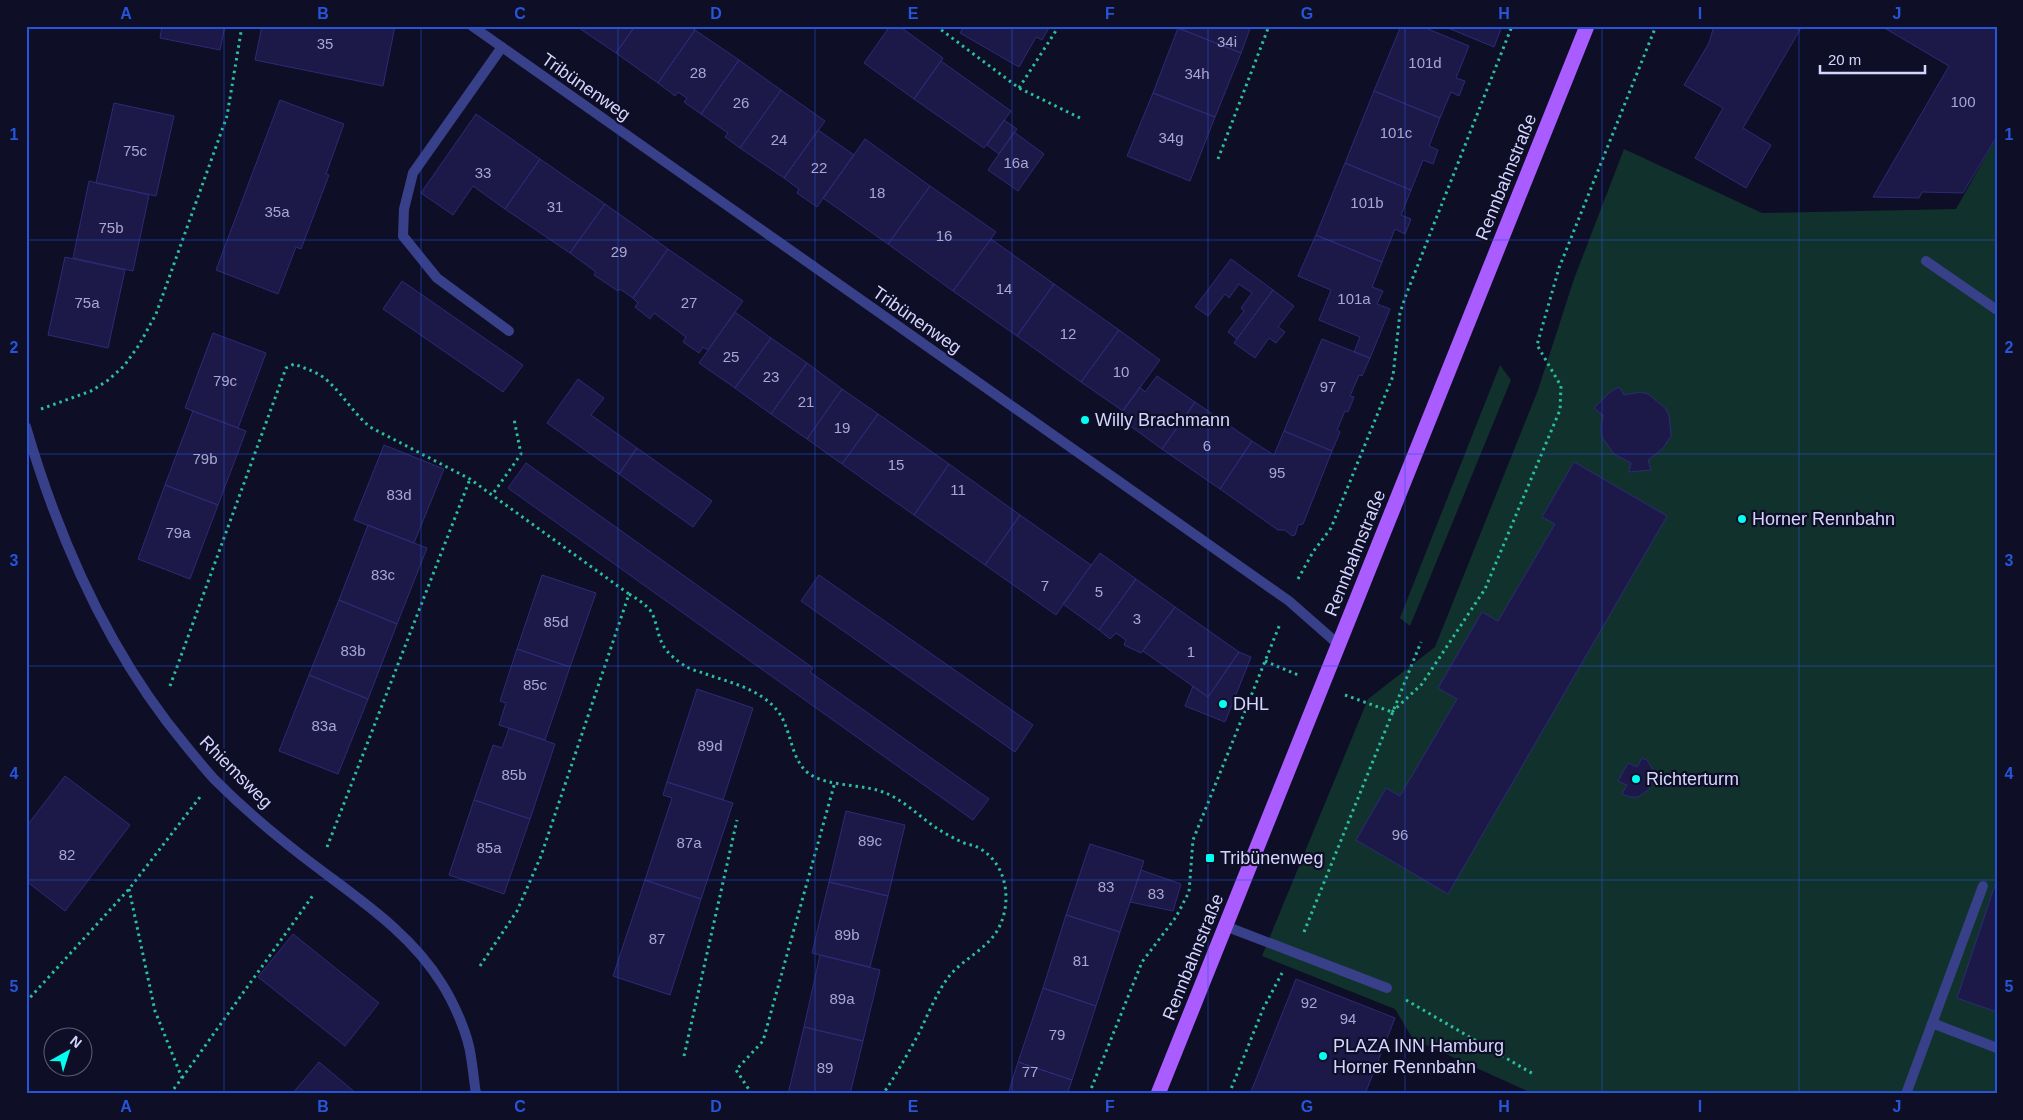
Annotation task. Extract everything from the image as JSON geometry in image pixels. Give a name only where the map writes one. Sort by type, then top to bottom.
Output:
[{"type":"main road","name":"Rennbahnstraße","points":[[1158,1094],[1587,26]]},
{"type":"street","name":"Tribünenweg","points":[[472,26],[1289,601],[1339,645]]},
{"type":"street","points":[[502,47],[413,173],[404,209],[403,236],[437,278],[509,331]]},
{"type":"street","points":[[1926,261],[1997,310]]},
{"type":"street","name":"Rhiemsweg","points":[[26,427],[42,483],[81,579],[111,638],[160,715],[214,779],[287,844],[391,925],[416,949],[442,983],[456,1012],[471,1054],[476,1094]]},
{"type":"street","points":[[1906,1094],[1983,886]]},
{"type":"street","points":[[1224,926],[1387,988]]},
{"type":"street","points":[[1932,1023],[1997,1048]]},
{"type":"path","points":[[36,411],[91,391],[107,381],[124,366],[139,345],[156,314],[227,116],[242,26]]},
{"type":"path","points":[[936,26],[1019,88],[1080,118]]},
{"type":"path","points":[[1019,88],[1059,26]]},
{"type":"path","points":[[1218,159],[1269,26]]},
{"type":"path","points":[[1296,584],[1313,552],[1331,528],[1393,376],[1400,313],[1406,295],[1512,26]]},
{"type":"path","points":[[1392,712],[1422,684],[1486,589],[1560,410],[1560,386],[1537,345],[1559,268],[1656,26]]},
{"type":"path","points":[[160,715],[286,368],[294,364],[310,370],[324,378],[361,420],[370,427],[470,479],[641,601],[651,611],[663,645],[670,654],[686,666],[755,692],[767,700],[778,710],[796,757],[802,767],[818,778],[864,786],[887,793],[906,804],[932,825],[953,838],[978,847],[989,856],[1006,886],[1004,915],[996,932],[986,944],[951,975],[936,998],[918,1034],[883,1094]]},
{"type":"path","points":[[492,494],[521,454],[514,419]]},
{"type":"path","points":[[319,869],[470,479]]},
{"type":"path","points":[[480,966],[517,910],[541,856],[629,594]]},
{"type":"path","points":[[1089,1094],[1142,962],[1163,936],[1189,892],[1193,840],[1282,620]]},
{"type":"path","points":[[1230,1094],[1263,1009],[1294,953],[1421,642]]},
{"type":"path","points":[[1264,661],[1290,672]]},
{"type":"path","points":[[1355,698],[1392,712]]},
{"type":"path","points":[[26,1002],[128,889],[214,779]]},
{"type":"path","points":[[752,1094],[736,1070],[763,1041],[835,782]]},
{"type":"path","points":[[684,1056],[737,820]]},
{"type":"path","points":[[170,1094],[328,875]]},
{"type":"path","points":[[128,889],[155,1011],[182,1078]]},
{"type":"path","points":[[1387,988],[1535,1075]]},
{"type":"green space","name":"Horner Rennbahn","points":[[1997,136],[1997,1094],[1526,1094],[1527,1091],[1413,1039],[1395,1009],[1262,956],[1368,699],[1435,647],[1538,390],[1574,279],[1624,149],[1762,213],[1956,209]]},
{"type":"green space","points":[[1500,365],[1511,380],[1410,626],[1400,618]]},
{"type":"building","points":[[162,26],[225,26],[220,50],[160,38]]},
{"type":"building","points":[[262,26],[395,26],[383,86],[255,60]]},
{"type":"building","points":[[576,26],[635,26],[616,53]]},
{"type":"building","points":[[635,26],[691,26],[695,30],[658,83],[616,53]]},
{"type":"building","points":[[890,26],[899,26],[943,58],[914,99],[864,63]]},
{"type":"building","points":[[964,26],[1050,26],[1042,40],[1036,37],[1019,67],[960,33]]},
{"type":"building","points":[[1179,26],[1251,26],[1241,53],[1178,28]]},
{"type":"building","points":[[1401,26],[1421,26],[1469,46],[1456,78],[1465,81],[1459,96],[1451,92],[1440,118],[1374,91]]},
{"type":"building","points":[[1443,26],[1502,26],[1494,47]]},
{"type":"building","points":[[1714,26],[1802,26],[1743,128],[1771,145],[1746,188],[1695,158],[1723,108],[1684,85],[1709,43]]},
{"type":"building","points":[[1881,26],[1997,26],[1997,136],[1963,193],[1922,192],[1919,198],[1873,197],[1949,66]]},
{"type":"building","points":[[1178,28],[1241,53],[1215,117],[1153,93]]},
{"type":"building","points":[[695,30],[739,60],[701,114],[684,102],[687,98],[678,92],[675,96],[658,83]]},
{"type":"building","points":[[739,60],[781,90],[740,148],[725,137],[728,133],[701,114]]},
{"type":"building","points":[[941,61],[1011,111],[984,148],[914,99]]},
{"type":"building","points":[[781,90],[825,121],[784,178],[740,148]]},
{"type":"building","points":[[1374,91],[1440,118],[1429,146],[1438,150],[1433,164],[1423,160],[1411,190],[1345,163]]},
{"type":"building","points":[[1153,93],[1215,117],[1190,181],[1127,156]]},
{"type":"building","points":[[280,100],[344,124],[326,174],[329,175],[301,249],[296,247],[278,294],[216,270]]},
{"type":"building","points":[[114,103],[174,116],[156,196],[96,183]]},
{"type":"building","points":[[476,114],[540,159],[505,209],[473,186],[453,215],[421,193]]},
{"type":"building","points":[[1004,120],[1017,129],[999,154],[987,145]]},
{"type":"building","points":[[818,130],[854,155],[817,207],[797,193],[799,189],[784,178]]},
{"type":"building","points":[[1014,132],[1044,154],[1018,191],[988,170]]},
{"type":"building","points":[[865,139],[930,186],[888,244],[823,198]]},
{"type":"building","points":[[540,159],[605,204],[570,253],[505,209]]},
{"type":"building","points":[[1345,163],[1411,190],[1401,215],[1411,219],[1405,234],[1395,229],[1382,262],[1316,235]]},
{"type":"building","points":[[89,181],[149,195],[133,271],[73,258]]},
{"type":"building","points":[[930,186],[996,232],[953,291],[888,244]]},
{"type":"building","points":[[605,204],[668,249],[633,298],[620,289],[618,291],[594,275],[596,272],[570,253]]},
{"type":"building","points":[[1316,235],[1382,262],[1372,287],[1383,291],[1377,304],[1390,309],[1370,358],[1354,352],[1360,337],[1319,320],[1331,290],[1298,276]]},
{"type":"building","points":[[991,239],[1054,284],[1017,336],[953,291]]},
{"type":"building","points":[[668,249],[743,301],[708,350],[703,347],[699,353],[683,342],[686,337],[654,313],[650,319],[635,307],[638,303],[633,298]]},
{"type":"building","points":[[65,257],[125,270],[108,348],[48,335]]},
{"type":"building","points":[[1231,259],[1273,290],[1237,339],[1228,332],[1244,311],[1241,308],[1252,293],[1239,284],[1229,298],[1225,294],[1208,316],[1195,307]]},
{"type":"building","points":[[402,281],[523,365],[503,392],[383,309]]},
{"type":"building","points":[[1054,284],[1119,330],[1081,382],[1017,336]]},
{"type":"building","points":[[1273,290],[1294,306],[1278,327],[1285,332],[1276,343],[1269,338],[1255,358],[1234,343]]},
{"type":"building","points":[[735,312],[771,338],[735,388],[699,363]]},
{"type":"building","points":[[1119,330],[1160,360],[1123,411],[1081,382]]},
{"type":"building","points":[[213,333],[266,353],[238,428],[185,408]]},
{"type":"building","points":[[771,338],[807,363],[771,414],[735,388]]},
{"type":"building","points":[[1322,339],[1370,358],[1362,376],[1359,375],[1350,396],[1354,397],[1348,412],[1345,411],[1337,430],[1340,432],[1332,451],[1284,431]]},
{"type":"building","points":[[807,363],[842,389],[807,439],[771,414]]},
{"type":"building","points":[[1157,376],[1195,402],[1162,449],[1118,417],[1140,387],[1145,392]]},
{"type":"building","points":[[578,379],[604,398],[591,415],[637,448],[619,474],[547,423]]},
{"type":"building","points":[[1619,387],[1624,395],[1640,392],[1648,394],[1665,408],[1669,415],[1671,436],[1663,448],[1648,460],[1651,470],[1629,472],[1631,463],[1614,454],[1602,437],[1603,415],[1594,408],[1610,392]]},
{"type":"building","points":[[842,389],[878,414],[842,464],[807,439]]},
{"type":"building","points":[[1195,402],[1252,441],[1220,489],[1162,449]]},
{"type":"building","points":[[193,411],[246,431],[218,505],[165,485]]},
{"type":"building","points":[[878,414],[949,464],[914,515],[842,464]]},
{"type":"building","points":[[1284,431],[1332,451],[1303,524],[1298,525],[1295,535],[1292,536],[1285,530],[1278,530],[1220,489],[1252,441],[1274,455]]},
{"type":"building","points":[[384,445],[444,469],[414,543],[354,520]]},
{"type":"building","points":[[637,448],[712,501],[693,527],[619,474]]},
{"type":"building","points":[[1574,462],[1667,516],[1448,894],[1356,840],[1386,788],[1400,796],[1457,699],[1438,688],[1482,612],[1498,621],[1555,524],[1542,517]]},
{"type":"building","points":[[526,463],[813,668],[810,672],[989,799],[973,820],[508,488]]},
{"type":"building","points":[[949,464],[1020,515],[985,565],[914,515]]},
{"type":"building","points":[[165,485],[218,505],[190,579],[138,559]]},
{"type":"building","points":[[1020,515],[1091,565],[1056,615],[985,565]]},
{"type":"building","points":[[368,525],[427,548],[397,624],[339,600]]},
{"type":"building","points":[[1100,553],[1136,579],[1099,630],[1063,604]]},
{"type":"building","points":[[542,575],[596,593],[570,667],[517,649]]},
{"type":"building","points":[[819,575],[1033,725],[1015,752],[801,601]]},
{"type":"building","points":[[1136,579],[1175,607],[1141,653],[1124,645],[1126,640],[1116,633],[1110,639],[1099,630]]},
{"type":"building","points":[[339,600],[397,624],[368,699],[309,675]]},
{"type":"building","points":[[1175,607],[1239,652],[1208,697],[1143,651]]},
{"type":"building","points":[[517,649],[570,667],[545,740],[499,725],[506,703],[500,701]]},
{"type":"building","points":[[1239,652],[1251,657],[1225,722],[1185,706],[1193,686],[1208,697]]},
{"type":"building","points":[[309,675],[368,699],[338,774],[279,751]]},
{"type":"building","points":[[697,689],[753,708],[723,800],[667,782]]},
{"type":"building","points":[[509,728],[555,744],[530,819],[474,800],[493,745],[502,748]]},
{"type":"building","name":"Richterturm","points":[[1642,758],[1647,760],[1652,768],[1654,777],[1649,789],[1638,797],[1622,794],[1627,785],[1618,781],[1628,763],[1637,767]]},
{"type":"building","points":[[65,776],[130,825],[65,911],[26,881],[26,827]]},
{"type":"building","points":[[667,782],[733,803],[701,899],[645,880],[672,798],[663,795]]},
{"type":"building","points":[[474,800],[530,819],[504,894],[449,875]]},
{"type":"building","points":[[846,811],[905,825],[888,896],[829,882]]},
{"type":"building","points":[[1090,844],[1144,861],[1120,932],[1066,915]]},
{"type":"building","points":[[1141,870],[1181,884],[1173,911],[1130,902]]},
{"type":"building","points":[[645,880],[701,899],[670,995],[613,976]]},
{"type":"building","points":[[829,882],[888,896],[870,967],[812,953]]},
{"type":"building","points":[[1997,882],[1997,1012],[1957,998]]},
{"type":"building","points":[[1066,915],[1120,932],[1096,1006],[1043,988]]},
{"type":"building","points":[[293,934],[379,1003],[345,1046],[258,977]]},
{"type":"building","points":[[820,955],[880,970],[863,1041],[804,1027]]},
{"type":"building","name":"PLAZA INN Hamburg Horner Rennbahn","points":[[1296,979],[1395,1018],[1365,1094],[1250,1094]]},
{"type":"building","points":[[1043,988],[1096,1006],[1072,1080],[1018,1062]]},
{"type":"building","points":[[804,1027],[863,1041],[850,1094],[788,1094]]},
{"type":"building","points":[[319,1062],[357,1094],[292,1094]]},
{"type":"building","points":[[1018,1062],[1072,1080],[1067,1094],[1008,1094]]},
{"type":"place","name":"Willy Brachmann","points":[[1085,420]]},
{"type":"place","name":"Horner Rennbahn","points":[[1742,519]]},
{"type":"place","name":"DHL","points":[[1223,704]]},
{"type":"place","name":"Richterturm","points":[[1636,779]]},
{"type":"place","name":"Tribünenweg","points":[[1210,858]]},
{"type":"place","name":"PLAZA INN Hamburg Horner Rennbahn","points":[[1323,1056]]}]
